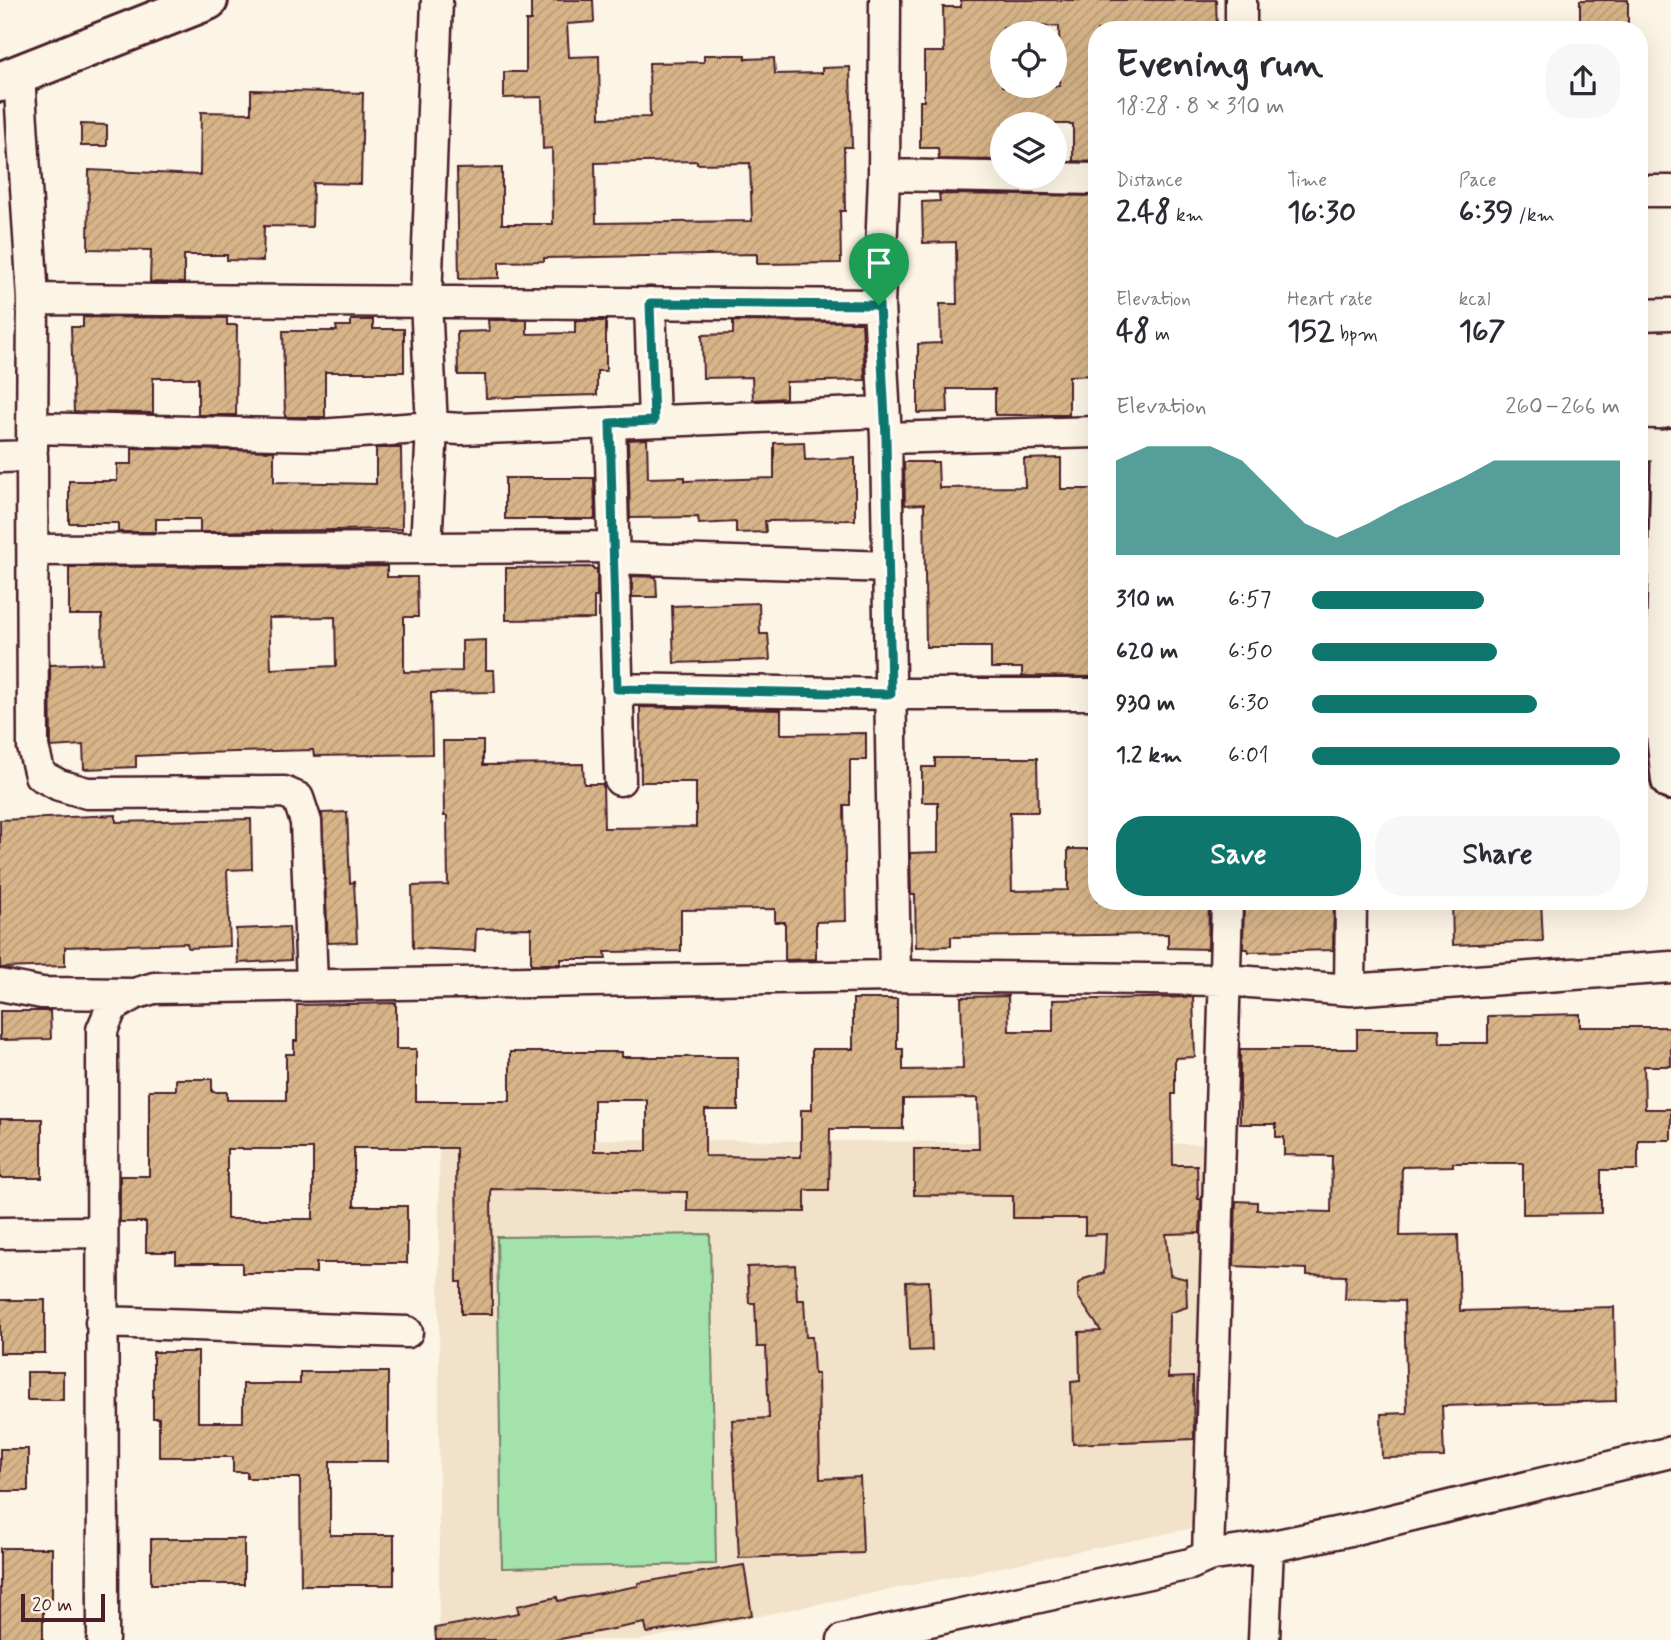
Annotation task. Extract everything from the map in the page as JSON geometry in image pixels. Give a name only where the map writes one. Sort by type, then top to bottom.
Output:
[{"type":"street","points":[[208,0],[165,8],[10,78],[33,299],[33,747],[40,775],[60,785],[87,793],[284,792],[298,798],[306,822],[312,985]]},
{"type":"street","points":[[426,547],[432,426],[426,301],[437,0]]},
{"type":"street","points":[[885,0],[884,175],[879,305],[889,567],[895,976]]},
{"type":"street","points":[[1241,0],[1241,21]]},
{"type":"street","points":[[884,175],[1088,179]]},
{"type":"street","points":[[1648,191],[1671,191]]},
{"type":"street","points":[[33,299],[879,305]]},
{"type":"street","points":[[650,303],[654,421]]},
{"type":"street","points":[[1648,315],[1671,314]]},
{"type":"street","points":[[0,457],[32,442],[319,435],[432,426],[460,429],[654,421],[1088,432]]},
{"type":"street","points":[[610,423],[620,780]]},
{"type":"street","points":[[1648,446],[1671,447],[1652,716],[1671,780]]},
{"type":"street","points":[[34,550],[426,547],[889,567]]},
{"type":"street","points":[[617,689],[1088,698]]},
{"type":"street","points":[[1208,1556],[1227,910]]},
{"type":"street","points":[[1350,990],[1351,910]]},
{"type":"street","points":[[103,1640],[102,1030],[112,1007],[134,994],[154,988],[895,976],[1225,980],[1350,990],[1671,967]]},
{"type":"street","points":[[0,985],[42,993],[134,994]]},
{"type":"street","points":[[0,1233],[101,1232]]},
{"type":"street","points":[[101,1322],[407,1332]]},
{"type":"street","points":[[843,1640],[1190,1564],[1208,1556],[1355,1529],[1671,1452]]},
{"type":"street","points":[[1264,1640],[1268,1547]]},
{"type":"shaded area","points":[[439,1138],[1206,1144],[1208,1525],[641,1640],[439,1640]]},
{"type":"green space","points":[[710,1234],[716,1564],[502,1568],[497,1237]]},
{"type":"building","points":[[531,0],[593,0],[594,22],[567,24],[569,57],[599,56],[600,118],[650,117],[649,63],[704,62],[704,55],[745,55],[745,59],[774,58],[775,74],[822,73],[822,68],[850,67],[852,147],[844,147],[845,211],[840,211],[841,263],[757,264],[757,254],[544,258],[544,261],[499,262],[499,278],[459,279],[457,169],[502,168],[502,224],[553,224],[552,148],[543,149],[542,97],[504,98],[504,72],[526,72],[526,21],[531,21]],"holes":[[[697,161],[697,164],[750,163],[752,221],[596,223],[595,163]]]},
{"type":"building","points":[[961,0],[1216,0],[1217,21],[1088,21],[1088,162],[1073,161],[1073,124],[1067,124],[1067,112],[990,112],[990,160],[939,159],[938,148],[920,148],[924,52],[944,52],[943,7],[961,7]]},
{"type":"building","points":[[1580,0],[1628,0],[1628,21],[1580,21]]},
{"type":"building","points":[[251,90],[363,93],[361,184],[313,183],[312,227],[264,226],[263,261],[227,260],[227,255],[184,255],[184,283],[150,282],[151,250],[88,249],[89,170],[200,175],[201,112],[251,113]]},
{"type":"building","points":[[81,124],[107,125],[107,146],[81,146]]},
{"type":"building","points":[[939,194],[1088,196],[1088,375],[1069,376],[1069,415],[995,415],[995,389],[947,389],[948,412],[918,413],[918,344],[941,343],[940,304],[957,304],[956,242],[923,243],[922,202],[940,201]]},
{"type":"building","points":[[83,317],[227,318],[227,325],[237,325],[236,415],[198,415],[198,378],[153,378],[153,413],[74,412],[71,327],[83,327]]},
{"type":"building","points":[[351,320],[373,320],[373,329],[404,329],[404,372],[325,372],[325,417],[285,417],[283,331],[337,331],[336,326],[351,326]]},
{"type":"building","points":[[488,320],[527,320],[527,334],[575,333],[575,321],[606,321],[606,371],[597,371],[597,395],[486,398],[485,375],[458,375],[457,332],[489,331]]},
{"type":"building","points":[[733,321],[862,322],[865,380],[786,382],[786,398],[753,400],[752,377],[703,378],[702,335],[733,334]]},
{"type":"building","points":[[647,439],[648,478],[685,477],[685,481],[774,478],[774,443],[804,442],[805,460],[855,458],[855,520],[765,521],[766,532],[736,533],[736,522],[699,524],[698,517],[630,518],[628,440]]},
{"type":"building","points":[[132,448],[274,451],[274,482],[376,484],[376,448],[401,448],[402,529],[200,532],[200,519],[156,519],[156,532],[118,532],[118,523],[69,523],[69,481],[117,481],[117,464],[132,464]]},
{"type":"building","points":[[1061,458],[1061,489],[1088,489],[1088,677],[1022,676],[1022,668],[991,668],[991,647],[926,647],[924,504],[905,505],[904,462],[938,462],[939,488],[1025,487],[1024,459]]},
{"type":"building","points":[[505,478],[594,478],[595,519],[505,519]]},
{"type":"building","points":[[387,566],[387,577],[417,577],[418,617],[404,617],[404,672],[462,671],[462,641],[486,640],[486,670],[494,670],[495,692],[431,693],[432,754],[314,756],[313,750],[200,753],[136,756],[136,767],[84,769],[83,745],[51,747],[50,665],[103,663],[102,615],[69,615],[69,567]],"holes":[[[335,617],[336,666],[271,669],[269,618]]]},
{"type":"building","points":[[506,568],[597,569],[594,619],[506,620]]},
{"type":"building","points":[[632,576],[656,577],[657,597],[632,597]]},
{"type":"building","points":[[759,603],[760,634],[768,634],[770,660],[674,663],[672,606]]},
{"type":"building","points":[[640,707],[781,710],[781,734],[866,733],[866,760],[850,760],[850,805],[844,805],[846,921],[816,922],[816,959],[785,960],[785,922],[775,922],[775,909],[681,910],[681,951],[605,952],[606,959],[561,959],[561,964],[531,964],[531,928],[476,929],[475,951],[413,948],[412,886],[448,885],[443,741],[483,741],[483,765],[583,764],[584,784],[603,784],[604,828],[696,827],[696,782],[641,782]]},
{"type":"building","points":[[935,758],[1037,758],[1038,812],[1010,812],[1012,891],[1068,890],[1068,849],[1088,849],[1088,910],[1209,910],[1208,949],[1168,948],[1168,934],[951,937],[951,946],[916,947],[915,895],[911,895],[910,853],[938,852],[938,802],[922,802],[922,767],[935,767]]},
{"type":"building","points":[[347,812],[350,883],[354,882],[357,942],[328,943],[322,813]]},
{"type":"building","points":[[116,815],[116,822],[251,819],[252,869],[227,870],[230,946],[188,948],[187,943],[65,947],[65,966],[0,968],[0,820]]},
{"type":"building","points":[[1244,910],[1334,910],[1333,950],[1249,952],[1248,949],[1243,949]]},
{"type":"building","points":[[1452,910],[1541,910],[1543,941],[1453,945]]},
{"type":"building","points":[[289,927],[291,960],[238,963],[236,929]]},
{"type":"building","points":[[1008,996],[1009,1031],[1053,1031],[1053,1000],[1193,997],[1195,1057],[1175,1058],[1175,1094],[1172,1094],[1173,1165],[1197,1165],[1198,1199],[1201,1199],[1200,1233],[1166,1234],[1170,1275],[1186,1279],[1187,1307],[1169,1313],[1168,1378],[1193,1377],[1194,1439],[1073,1444],[1071,1382],[1080,1381],[1079,1332],[1101,1331],[1078,1297],[1078,1285],[1084,1279],[1104,1273],[1106,1234],[1085,1235],[1085,1218],[1013,1218],[1013,1196],[914,1195],[914,1149],[979,1149],[978,1098],[903,1099],[903,1129],[830,1129],[829,1190],[805,1190],[805,1212],[687,1211],[687,1192],[491,1189],[492,1314],[461,1314],[461,1282],[457,1282],[456,1148],[354,1148],[354,1206],[407,1206],[407,1263],[316,1263],[316,1273],[242,1273],[242,1263],[176,1263],[176,1252],[146,1252],[146,1222],[120,1222],[120,1176],[149,1176],[149,1090],[176,1090],[176,1079],[212,1079],[212,1092],[227,1092],[227,1100],[286,1100],[286,1054],[294,1054],[294,1041],[297,1041],[297,1005],[396,1003],[396,1049],[416,1049],[416,1101],[510,1101],[510,1052],[622,1052],[622,1057],[738,1057],[738,1110],[705,1110],[705,1156],[801,1157],[801,1110],[812,1110],[812,1049],[853,1049],[853,999],[897,999],[897,1049],[903,1049],[903,1070],[963,1069],[961,997]],"holes":[[[594,1100],[647,1100],[647,1151],[594,1151]],[[227,1149],[313,1149],[313,1219],[227,1219]]]},
{"type":"building","points":[[0,1011],[50,1011],[51,1039],[0,1040]]},
{"type":"building","points":[[1580,1014],[1580,1027],[1671,1027],[1671,1066],[1644,1066],[1645,1109],[1671,1109],[1671,1140],[1638,1140],[1638,1170],[1601,1170],[1601,1213],[1523,1214],[1523,1163],[1453,1163],[1453,1166],[1402,1167],[1400,1236],[1458,1235],[1460,1311],[1614,1307],[1616,1401],[1442,1406],[1444,1457],[1382,1458],[1381,1414],[1407,1413],[1404,1301],[1345,1299],[1346,1276],[1307,1275],[1307,1269],[1234,1266],[1236,1201],[1257,1202],[1257,1210],[1331,1212],[1332,1156],[1284,1155],[1284,1137],[1276,1137],[1276,1124],[1240,1124],[1240,1049],[1357,1049],[1357,1029],[1439,1029],[1440,1043],[1488,1043],[1488,1016]]},
{"type":"building","points":[[0,1119],[42,1119],[42,1178],[0,1178]]},
{"type":"building","points":[[795,1265],[797,1300],[804,1300],[806,1337],[812,1337],[814,1374],[818,1374],[820,1479],[860,1477],[863,1553],[739,1558],[732,1420],[769,1418],[766,1347],[757,1347],[755,1303],[749,1303],[747,1267]]},
{"type":"building","points":[[929,1281],[932,1350],[909,1351],[906,1282]]},
{"type":"building","points":[[0,1300],[45,1300],[45,1353],[0,1353]]},
{"type":"building","points":[[153,1352],[198,1352],[198,1422],[243,1422],[243,1384],[300,1384],[300,1372],[388,1372],[388,1461],[330,1461],[330,1535],[394,1535],[394,1585],[301,1585],[300,1478],[247,1478],[247,1472],[233,1472],[233,1457],[159,1457],[159,1418],[153,1418]]},
{"type":"building","points":[[27,1372],[63,1372],[63,1400],[27,1400]]},
{"type":"building","points":[[0,1449],[28,1449],[28,1491],[0,1491]]},
{"type":"building","points":[[151,1539],[244,1539],[244,1584],[151,1584]]},
{"type":"building","points":[[0,1548],[52,1548],[52,1599],[43,1599],[43,1640],[0,1640]]},
{"type":"building","points":[[744,1565],[752,1615],[647,1633],[645,1623],[555,1640],[436,1640],[435,1628],[519,1613],[517,1606],[557,1597],[558,1601],[638,1586],[638,1583]]},
{"type":"route","points":[[650,303],[879,305],[886,438],[891,694],[617,689],[610,423],[654,421],[650,303]]}]
